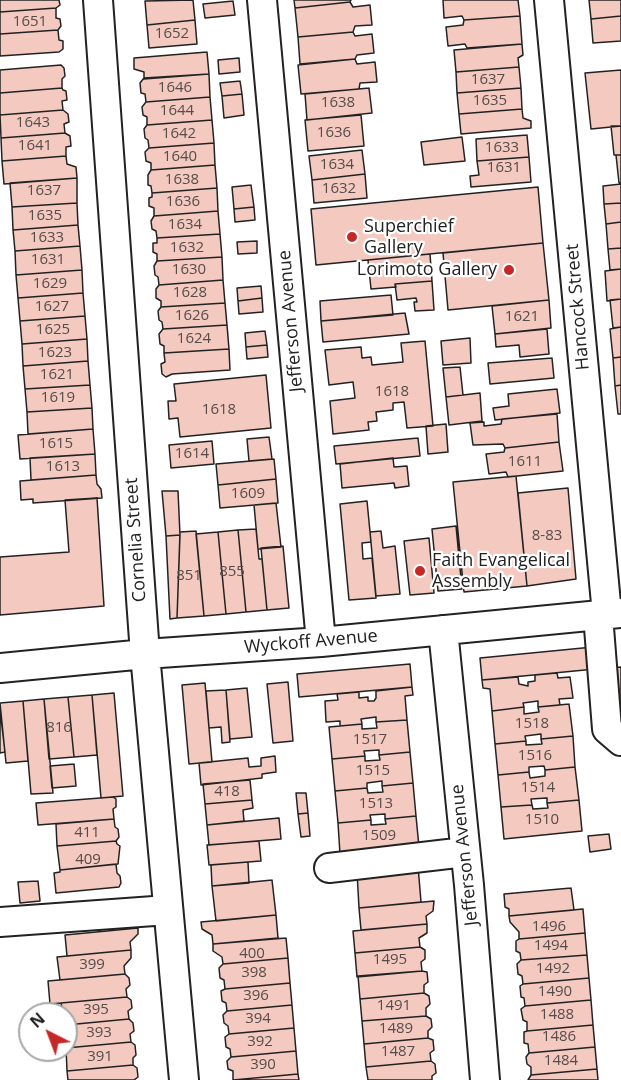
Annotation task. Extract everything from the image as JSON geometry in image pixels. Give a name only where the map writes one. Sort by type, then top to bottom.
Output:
[{"type":"street","name":"Cornelia Street","points":[[98,0],[145,654],[184,1080]]},
{"type":"street","name":"Jefferson Avenue","points":[[262,0],[321,642]]},
{"type":"street","name":"Hancock Street","points":[[549,0],[609,614],[607,729],[621,741]]},
{"type":"street","name":"Wyckoff Avenue","points":[[0,668],[145,654],[321,642],[609,614]]},
{"type":"street","name":"Jefferson Avenue","points":[[442,630],[485,1080]]},
{"type":"street","points":[[329,868],[465,852]]},
{"type":"street","points":[[0,922],[168,910]]},
{"type":"building","points":[[0,0],[59,0],[60,5],[56,8],[0,12]]},
{"type":"building","points":[[193,0],[195,20],[147,25],[145,1]]},
{"type":"building","points":[[294,0],[351,0],[350,2],[295,8]]},
{"type":"building","points":[[443,0],[518,0],[520,16],[464,20],[462,16],[444,18]]},
{"type":"building","points":[[589,0],[621,0],[621,16],[591,19]]},
{"type":"building","points":[[233,1],[235,15],[205,18],[203,4]]},
{"type":"building","points":[[350,2],[353,7],[370,5],[372,25],[355,26],[353,32],[298,37],[295,8]]},
{"type":"building","points":[[56,8],[56,18],[60,19],[61,26],[58,30],[0,34],[0,12]]},
{"type":"building","points":[[520,16],[522,44],[467,48],[465,44],[448,46],[446,27],[463,25],[464,20]]},
{"type":"building","points":[[621,16],[621,41],[593,43],[591,19]]},
{"type":"building","points":[[195,20],[197,44],[149,48],[147,25]]},
{"type":"building","points":[[58,30],[59,40],[63,41],[63,49],[59,52],[0,56],[0,34]]},
{"type":"building","points":[[353,32],[355,36],[372,34],[374,53],[357,55],[355,59],[300,64],[298,37]]},
{"type":"building","points":[[522,44],[523,55],[518,58],[519,67],[456,72],[454,50]]},
{"type":"building","points":[[207,52],[209,74],[144,79],[144,72],[134,69],[134,58]]},
{"type":"building","points":[[239,58],[240,72],[219,74],[218,60]]},
{"type":"building","points":[[355,59],[357,64],[375,62],[377,82],[360,83],[359,89],[301,94],[298,65]]},
{"type":"building","points":[[61,65],[65,76],[62,79],[62,88],[0,93],[0,70]]},
{"type":"building","points":[[519,67],[521,88],[457,93],[456,72]]},
{"type":"building","points":[[621,70],[621,126],[591,129],[585,73]]},
{"type":"building","points":[[209,74],[210,97],[146,102],[145,94],[141,93],[140,83],[144,78]]},
{"type":"building","points":[[240,81],[242,94],[222,96],[220,83]]},
{"type":"building","points":[[62,88],[66,91],[67,100],[62,101],[63,110],[0,115],[0,93]]},
{"type":"building","points":[[369,88],[372,113],[307,120],[305,94]]},
{"type":"building","points":[[521,88],[522,109],[459,114],[457,93]]},
{"type":"building","points":[[242,94],[244,115],[224,118],[222,96]]},
{"type":"building","points":[[210,97],[212,120],[147,125],[147,117],[143,115],[142,107],[146,102]]},
{"type":"building","points":[[522,109],[523,118],[531,121],[531,128],[461,134],[459,114]]},
{"type":"building","points":[[63,110],[68,114],[69,122],[64,124],[65,133],[1,138],[0,115]]},
{"type":"building","points":[[361,115],[364,146],[308,151],[305,120]]},
{"type":"building","points":[[212,120],[214,143],[149,148],[148,140],[145,138],[144,129],[147,125]]},
{"type":"building","points":[[611,126],[621,126],[621,155],[614,155]]},
{"type":"building","points":[[65,133],[70,136],[71,146],[66,147],[66,156],[2,161],[1,138]]},
{"type":"building","points":[[527,135],[529,157],[477,161],[476,139]]},
{"type":"building","points":[[462,137],[465,161],[424,165],[421,142]]},
{"type":"building","points":[[214,143],[215,165],[151,170],[151,163],[146,161],[145,152],[149,148]]},
{"type":"building","points":[[362,150],[365,174],[312,180],[309,156]]},
{"type":"building","points":[[616,155],[621,155],[621,183],[619,183]]},
{"type":"building","points":[[66,156],[67,164],[76,167],[77,178],[4,184],[2,161]]},
{"type":"building","points":[[529,157],[531,182],[471,187],[470,176],[479,175],[477,161]]},
{"type":"building","points":[[215,165],[217,188],[152,193],[151,186],[148,185],[148,175],[151,170]]},
{"type":"building","points":[[365,174],[367,198],[314,203],[312,180]]},
{"type":"building","points":[[77,178],[77,203],[12,207],[10,183]]},
{"type":"building","points":[[621,184],[621,203],[604,204],[603,186]]},
{"type":"building","points":[[251,185],[254,207],[234,209],[232,187]]},
{"type":"building","points":[[538,187],[543,243],[316,265],[311,209]]},
{"type":"building","points":[[217,188],[218,211],[154,216],[154,208],[149,206],[152,193]]},
{"type":"building","points":[[77,203],[78,225],[13,230],[12,207]]},
{"type":"building","points":[[621,203],[621,222],[606,224],[604,204]]},
{"type":"building","points":[[254,207],[255,220],[235,222],[234,209]]},
{"type":"building","points":[[218,211],[220,234],[157,238],[156,231],[152,229],[151,221],[154,216]]},
{"type":"building","points":[[621,222],[621,248],[608,249],[606,224]]},
{"type":"building","points":[[78,225],[80,246],[15,251],[13,230]]},
{"type":"building","points":[[220,234],[222,257],[157,261],[157,254],[153,252],[153,243],[157,243],[157,238]]},
{"type":"building","points":[[257,241],[257,253],[238,254],[237,242]]},
{"type":"building","points":[[543,243],[549,300],[448,310],[443,253]]},
{"type":"building","points":[[80,246],[82,270],[16,275],[15,251]]},
{"type":"building","points":[[621,248],[621,269],[610,270],[608,249]]},
{"type":"building","points":[[430,254],[432,281],[395,284],[396,287],[371,289],[368,260]]},
{"type":"building","points":[[222,257],[223,280],[159,285],[158,277],[155,275],[154,266],[157,261]]},
{"type":"building","points":[[621,269],[621,299],[607,301],[605,271]]},
{"type":"building","points":[[82,270],[83,293],[18,298],[16,275]]},
{"type":"building","points":[[223,280],[225,303],[161,307],[161,301],[156,298],[156,289],[159,285]]},
{"type":"building","points":[[432,281],[434,310],[415,311],[416,298],[397,300],[395,284]]},
{"type":"building","points":[[261,286],[262,298],[238,301],[237,288]]},
{"type":"building","points":[[83,293],[85,316],[20,321],[18,298]]},
{"type":"building","points":[[391,295],[393,315],[321,321],[320,301]]},
{"type":"building","points":[[262,298],[263,312],[239,314],[238,301]]},
{"type":"building","points":[[621,299],[621,327],[613,328],[610,300]]},
{"type":"building","points":[[549,300],[551,328],[495,334],[492,306]]},
{"type":"building","points":[[225,303],[227,325],[163,329],[162,322],[159,320],[158,311],[161,307]]},
{"type":"building","points":[[405,313],[409,334],[323,342],[321,321]]},
{"type":"building","points":[[85,316],[87,339],[22,344],[20,321]]},
{"type":"building","points":[[227,325],[229,349],[164,353],[164,346],[160,344],[159,334],[163,329]]},
{"type":"building","points":[[621,327],[621,357],[613,358],[610,329]]},
{"type":"building","points":[[547,329],[549,354],[520,357],[519,345],[496,347],[495,334]]},
{"type":"building","points":[[265,331],[267,345],[246,347],[245,333]]},
{"type":"building","points":[[470,338],[471,363],[443,365],[441,341]]},
{"type":"building","points":[[87,339],[88,361],[23,366],[22,344]]},
{"type":"building","points":[[425,341],[433,426],[407,428],[404,402],[393,403],[393,410],[376,412],[377,421],[368,422],[369,430],[333,434],[330,401],[355,398],[353,382],[329,385],[325,350],[361,347],[362,358],[371,357],[372,365],[403,362],[401,343]]},
{"type":"building","points":[[267,345],[268,357],[247,359],[246,347]]},
{"type":"building","points":[[229,349],[230,370],[172,374],[166,377],[162,374],[161,364],[165,362],[164,353]]},
{"type":"building","points":[[621,357],[621,385],[615,386],[613,358]]},
{"type":"building","points":[[552,358],[554,378],[490,384],[488,363]]},
{"type":"building","points":[[88,361],[90,385],[25,389],[23,366]]},
{"type":"building","points":[[460,367],[463,395],[446,397],[443,368]]},
{"type":"building","points":[[266,375],[271,428],[180,437],[178,418],[169,419],[168,401],[176,401],[174,384]]},
{"type":"building","points":[[90,385],[92,408],[27,412],[25,389]]},
{"type":"building","points":[[621,385],[621,414],[618,414],[615,386]]},
{"type":"building","points":[[557,389],[560,413],[495,420],[493,408],[509,406],[508,394]]},
{"type":"building","points":[[480,393],[482,421],[449,425],[446,397]]},
{"type":"building","points":[[92,408],[93,429],[28,434],[27,412]]},
{"type":"building","points":[[557,414],[559,442],[505,448],[503,444],[473,445],[470,423],[484,422],[484,426],[501,424],[502,419]]},
{"type":"building","points":[[446,424],[448,452],[428,454],[426,426]]},
{"type":"building","points":[[93,429],[95,454],[20,459],[18,435]]},
{"type":"building","points":[[269,437],[272,459],[249,461],[247,439]]},
{"type":"building","points":[[418,438],[420,456],[336,464],[334,446]]},
{"type":"building","points":[[212,441],[214,464],[171,468],[169,445]]},
{"type":"building","points":[[559,442],[563,471],[508,477],[506,472],[489,474],[486,454],[504,452],[505,448]]},
{"type":"building","points":[[95,454],[96,475],[31,480],[30,458]]},
{"type":"building","points":[[393,458],[394,467],[407,466],[409,486],[395,488],[394,483],[342,488],[340,464]]},
{"type":"building","points":[[274,459],[276,479],[218,485],[216,464]]},
{"type":"building","points":[[96,475],[102,498],[33,503],[33,499],[21,500],[20,481]]},
{"type":"building","points":[[516,476],[527,586],[464,592],[453,482]]},
{"type":"building","points":[[276,479],[278,503],[220,508],[218,485]]},
{"type":"building","points":[[568,488],[576,579],[527,586],[518,493]]},
{"type":"building","points":[[162,491],[178,491],[180,535],[166,536]]},
{"type":"building","points":[[97,498],[104,606],[0,615],[0,557],[69,552],[65,500]]},
{"type":"building","points":[[367,501],[371,542],[362,543],[363,559],[372,558],[376,598],[349,600],[340,504]]},
{"type":"building","points":[[276,503],[281,547],[258,549],[254,505]]},
{"type":"building","points":[[456,526],[462,589],[438,591],[432,529]]},
{"type":"building","points":[[256,529],[259,559],[262,559],[267,610],[246,612],[238,530]]},
{"type":"building","points":[[238,530],[246,612],[226,614],[218,532]]},
{"type":"building","points":[[196,531],[204,616],[177,618],[180,532]]},
{"type":"building","points":[[381,531],[383,548],[395,546],[400,594],[376,596],[370,532]]},
{"type":"building","points":[[218,532],[226,614],[204,616],[196,534]]},
{"type":"building","points":[[180,535],[177,618],[170,619],[166,536]]},
{"type":"building","name":"Faith Evangelical Assembly","points":[[429,538],[434,593],[410,595],[404,541]]},
{"type":"building","points":[[283,546],[289,608],[267,610],[261,548]]},
{"type":"building","points":[[593,647],[595,669],[482,680],[480,658]]},
{"type":"building","points":[[410,664],[412,687],[299,697],[297,674]]},
{"type":"building","points":[[621,667],[621,723],[616,723],[611,668]]},
{"type":"building","points":[[557,673],[558,678],[570,677],[573,698],[559,699],[560,705],[538,707],[538,701],[523,703],[524,707],[492,711],[490,689],[483,688],[482,680],[518,677],[519,684],[528,686],[528,682],[535,681],[535,675]]},
{"type":"building","points":[[288,682],[293,741],[273,743],[267,684]]},
{"type":"building","points":[[205,683],[212,762],[189,764],[182,685]]},
{"type":"building","points":[[412,687],[413,695],[405,696],[407,720],[376,722],[376,717],[361,719],[362,724],[340,726],[340,721],[326,722],[325,701],[338,700],[337,694],[359,692],[359,698],[368,697],[368,701],[374,701],[376,691]]},
{"type":"building","points":[[247,688],[252,737],[230,739],[226,690]]},
{"type":"building","points":[[226,690],[230,742],[222,743],[221,727],[209,728],[206,691]]},
{"type":"building","points":[[114,693],[123,796],[101,798],[92,695]]},
{"type":"building","points":[[92,695],[97,755],[74,757],[68,697]]},
{"type":"building","points":[[68,697],[74,757],[49,759],[44,699]]},
{"type":"building","points":[[44,699],[53,793],[31,794],[23,701]]},
{"type":"building","points":[[23,701],[28,761],[6,763],[0,703]]},
{"type":"building","points":[[569,704],[573,736],[541,739],[541,734],[525,736],[526,741],[495,744],[492,711],[524,707],[524,714],[539,712],[538,707]]},
{"type":"building","points":[[0,710],[5,752],[0,753]]},
{"type":"building","points":[[407,720],[410,752],[379,755],[379,750],[364,751],[365,756],[332,759],[329,727],[362,724],[362,729],[377,728],[376,722]]},
{"type":"building","points":[[573,736],[575,767],[545,770],[544,766],[529,767],[529,772],[498,775],[495,744],[526,741],[526,745],[542,744],[541,739]]},
{"type":"building","points":[[410,752],[413,783],[382,786],[382,781],[367,783],[367,788],[335,791],[332,759],[365,756],[365,761],[380,760],[379,755]]},
{"type":"building","points":[[275,756],[276,772],[262,774],[262,778],[201,785],[199,763],[248,758],[249,767],[261,766],[261,758]]},
{"type":"building","points":[[74,764],[76,786],[52,788],[50,766]]},
{"type":"building","points":[[575,767],[579,800],[547,803],[547,798],[531,799],[532,805],[501,807],[498,775],[529,772],[530,778],[545,776],[545,770]]},
{"type":"building","points":[[250,780],[252,800],[205,804],[203,784]]},
{"type":"building","points":[[413,783],[416,816],[385,819],[385,814],[370,815],[371,820],[338,823],[335,791],[367,788],[368,793],[383,792],[382,786]]},
{"type":"building","points":[[296,793],[306,793],[308,813],[298,814]]},
{"type":"building","points":[[113,797],[116,799],[116,807],[113,809],[114,819],[38,825],[36,803]]},
{"type":"building","points":[[252,800],[253,808],[243,810],[244,821],[207,825],[205,804]]},
{"type":"building","points":[[579,800],[582,831],[504,839],[501,807],[532,805],[533,809],[548,808],[547,803]]},
{"type":"building","points":[[308,813],[310,836],[301,837],[298,814]]},
{"type":"building","points":[[416,816],[419,847],[340,854],[338,823],[371,820],[371,825],[386,824],[385,819]]},
{"type":"building","points":[[279,818],[281,839],[209,845],[207,825]]},
{"type":"building","points":[[114,819],[119,837],[116,841],[57,846],[56,824]]},
{"type":"building","points":[[609,834],[611,849],[590,852],[588,836]]},
{"type":"building","points":[[116,841],[120,846],[118,864],[60,870],[57,846]]},
{"type":"building","points":[[259,841],[261,861],[209,865],[207,845]]},
{"type":"building","points":[[248,862],[249,883],[212,886],[211,865]]},
{"type":"building","points":[[116,864],[121,883],[119,887],[56,893],[54,873],[60,870]]},
{"type":"building","points":[[418,866],[421,902],[359,908],[357,872]]},
{"type":"building","points":[[272,880],[276,915],[216,921],[212,886]]},
{"type":"building","points":[[38,881],[40,901],[20,903],[18,882]]},
{"type":"building","points":[[571,888],[574,910],[509,916],[509,909],[505,907],[504,894]]},
{"type":"building","points":[[434,901],[433,911],[426,916],[427,924],[361,930],[359,908]]},
{"type":"building","points":[[583,909],[585,933],[519,939],[519,932],[510,922],[509,916]]},
{"type":"building","points":[[276,915],[278,938],[213,944],[212,935],[202,929],[201,922]]},
{"type":"building","points":[[427,924],[427,933],[419,938],[420,947],[355,953],[353,931]]},
{"type":"building","points":[[138,928],[138,934],[130,942],[131,950],[67,956],[65,935]]},
{"type":"building","points":[[585,933],[587,955],[521,960],[520,953],[516,951],[516,941],[519,939]]},
{"type":"building","points":[[286,938],[288,958],[223,964],[222,957],[213,951],[213,944]]},
{"type":"building","points":[[420,947],[425,950],[425,959],[421,962],[422,971],[357,977],[355,953]]},
{"type":"building","points":[[131,950],[131,958],[124,966],[125,974],[60,980],[57,957]]},
{"type":"building","points":[[587,955],[589,978],[523,984],[522,976],[518,974],[517,964],[521,960]]},
{"type":"building","points":[[288,958],[290,983],[225,989],[224,980],[220,978],[219,968],[223,964]]},
{"type":"building","points":[[427,972],[428,982],[424,985],[424,993],[360,999],[358,976]]},
{"type":"building","points":[[125,974],[129,978],[130,985],[126,989],[127,997],[50,1002],[48,981]]},
{"type":"building","points":[[589,978],[591,1000],[525,1006],[524,998],[521,997],[520,986],[523,984]]},
{"type":"building","points":[[290,983],[292,1005],[227,1011],[226,1003],[222,1001],[221,991],[225,989]]},
{"type":"building","points":[[424,993],[429,996],[430,1004],[426,1008],[426,1016],[362,1021],[360,999]]},
{"type":"building","points":[[127,997],[131,1000],[132,1008],[128,1011],[129,1019],[78,1024],[78,1002],[72,1002]]},
{"type":"building","points":[[591,1000],[593,1025],[527,1031],[527,1022],[523,1020],[521,1009],[525,1006]]},
{"type":"building","points":[[292,1005],[294,1028],[229,1034],[228,1026],[224,1023],[223,1015],[227,1011]]},
{"type":"building","points":[[426,1016],[431,1019],[432,1027],[428,1031],[428,1038],[364,1044],[362,1021]]},
{"type":"building","points":[[129,1019],[133,1023],[134,1031],[130,1034],[131,1042],[78,1047],[78,1024]]},
{"type":"building","points":[[593,1025],[595,1047],[529,1053],[528,1044],[524,1043],[524,1032],[527,1031]]},
{"type":"building","points":[[294,1028],[296,1051],[231,1057],[230,1049],[226,1047],[225,1037],[229,1034]]},
{"type":"building","points":[[428,1038],[433,1040],[434,1050],[430,1053],[431,1061],[366,1067],[364,1044]]},
{"type":"building","points":[[131,1042],[135,1045],[136,1055],[133,1058],[133,1065],[67,1071],[67,1062],[78,1062],[78,1047]]},
{"type":"building","points":[[595,1047],[597,1069],[531,1075],[531,1067],[527,1064],[526,1057],[529,1053]]},
{"type":"building","points":[[296,1051],[298,1074],[233,1080],[233,1071],[228,1069],[227,1061],[231,1057]]},
{"type":"building","points":[[431,1061],[435,1064],[436,1073],[432,1076],[432,1080],[368,1080],[366,1067]]},
{"type":"building","points":[[133,1065],[137,1068],[138,1077],[134,1080],[68,1080],[67,1071]]},
{"type":"building","points":[[597,1069],[598,1080],[528,1080],[531,1075]]},
{"type":"building","points":[[298,1074],[299,1080],[233,1080]]},
{"type":"place","name":"Superchief Gallery","points":[[352,237]]},
{"type":"place","name":"Lorimoto Gallery","points":[[509,270]]},
{"type":"place","name":"Faith Evangelical Assembly","points":[[420,571]]}]
